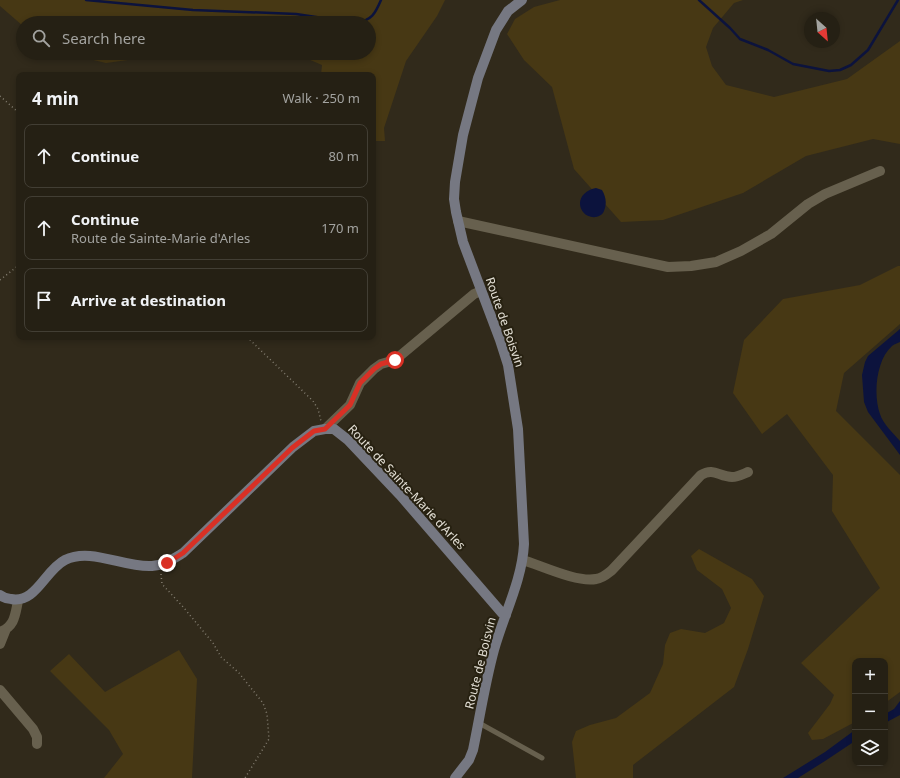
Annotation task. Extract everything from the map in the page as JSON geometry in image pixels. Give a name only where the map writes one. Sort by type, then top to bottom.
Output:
[{"type":"main road","name":"Route de Boisvin","points":[[455,778],[469,760],[474,750],[494,650],[519,577],[523,560],[524,544],[518,429],[515,401],[505,355],[463,242],[454,199],[455,182],[462,135],[478,78],[500,24],[508,11],[522,0]]},
{"type":"main road","points":[[0,595],[4,598],[18,601],[34,592],[52,569],[65,560],[81,555],[103,558],[127,564],[152,566],[167,563],[183,553],[292,448],[314,431],[325,429]]},
{"type":"main road","name":"Route de Sainte-Marie d'Arles","points":[[325,429],[334,429],[348,440],[405,501],[502,613],[506,615]]},
{"type":"street","points":[[458,221],[668,267],[691,266],[716,262],[741,251],[771,234],[808,204],[825,194],[880,171]]},
{"type":"street","points":[[325,429],[350,405],[360,383],[374,369],[381,364],[395,360],[474,294],[481,291]]},
{"type":"street","points":[[523,560],[577,578],[588,580],[604,577],[701,475],[708,471],[734,478],[748,472]]},
{"type":"street","points":[[0,644],[3,631],[11,625],[18,601]]},
{"type":"street","points":[[0,690],[33,729],[37,737],[37,744]]},
{"type":"lane","points":[[479,723],[542,758]]},
{"type":"path","points":[[0,96],[16,110]]},
{"type":"path","points":[[0,280],[16,267]]},
{"type":"path","points":[[250,340],[313,401],[318,409],[325,429]]},
{"type":"path","points":[[161,564],[160,579],[162,584],[213,643],[221,657],[239,673],[263,703],[267,714],[269,739],[245,778]]},
{"type":"shaded area","points":[[0,0],[445,0],[437,16],[406,61],[384,128],[385,141],[376,141],[376,72],[321,72],[322,65],[310,60],[376,60],[376,16],[16,16],[16,20],[0,6]]},
{"type":"shaded area","points":[[560,0],[743,0],[734,3],[713,28],[706,47],[712,66],[726,85],[774,97],[847,79],[900,41],[900,144],[873,139],[806,156],[743,193],[663,220],[621,222],[574,169],[552,87],[524,60],[507,34],[515,19],[534,7]]},
{"type":"shaded area","points":[[93,60],[128,60],[106,63]]},
{"type":"shaded area","points":[[596,188],[602,190],[606,205],[600,216],[591,217],[583,212],[580,200],[588,191]]},
{"type":"shaded area","points":[[900,266],[900,324],[844,373],[836,411],[900,475],[900,692],[888,701],[888,658],[852,658],[852,724],[823,739],[812,740],[808,733],[830,704],[834,695],[801,663],[880,588],[832,511],[833,475],[787,414],[762,434],[733,393],[744,340],[783,299],[860,285]]},
{"type":"shaded area","points":[[900,329],[900,342],[892,346],[882,360],[877,378],[877,397],[881,418],[900,441],[900,455],[868,412],[864,402],[862,375],[868,356]]},
{"type":"shaded area","points":[[699,549],[752,579],[764,596],[748,649],[734,687],[633,765],[633,778],[576,778],[572,742],[576,731],[590,725],[616,718],[650,693],[663,664],[665,645],[670,633],[681,629],[705,633],[724,623],[731,608],[722,589],[697,570],[691,556]]},
{"type":"shaded area","points":[[179,650],[197,679],[192,778],[104,778],[123,754],[109,730],[50,671],[69,654],[105,692]]},
{"type":"shaded area","points":[[900,701],[900,715],[888,721],[888,712],[894,709]]},
{"type":"shaded area","points":[[852,732],[852,743],[825,761],[798,778],[783,778],[825,752]]},
{"type":"waterway","points":[[86,0],[193,10],[296,14],[309,16]]},
{"type":"waterway","points":[[372,16],[381,0]]},
{"type":"waterway","points":[[699,0],[740,39],[768,50],[793,64],[829,71],[840,70],[851,65],[868,50],[898,0]]},
{"type":"route","points":[[167,563],[183,553],[301,440],[314,431],[325,429],[350,405],[360,383],[374,369],[381,364],[395,360]]}]
